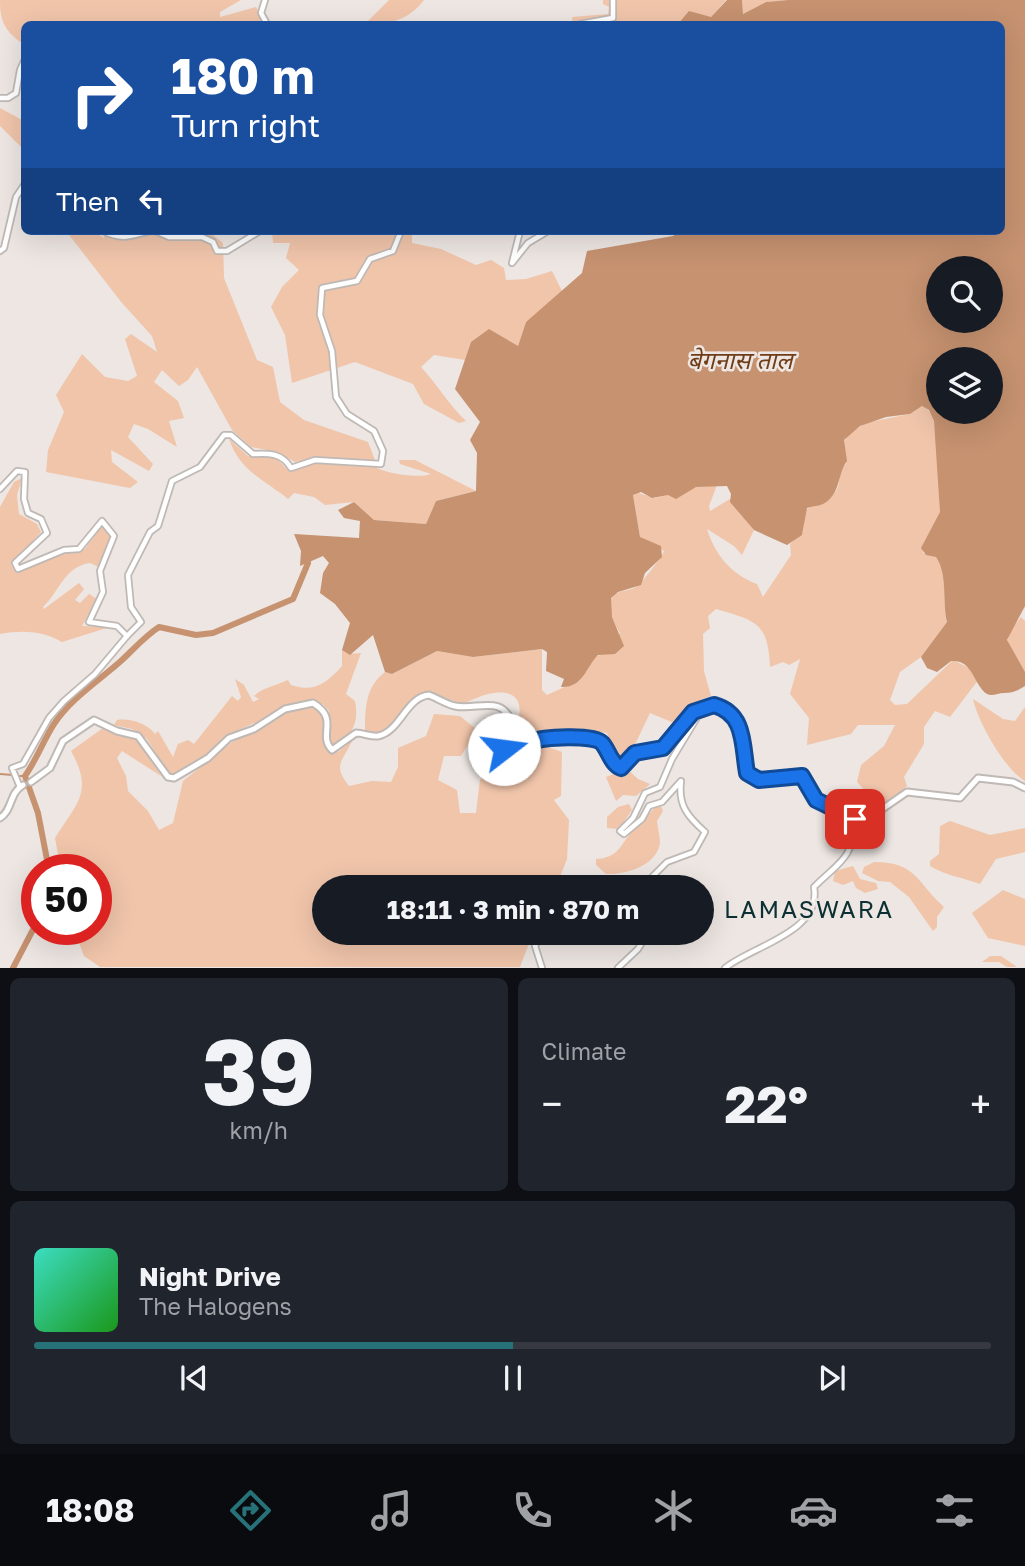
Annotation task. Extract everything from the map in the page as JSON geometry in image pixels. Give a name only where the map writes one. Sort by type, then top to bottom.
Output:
[{"type":"main road","points":[[30,782],[50,768],[63,741],[94,720],[117,731],[138,736],[168,777],[174,778],[208,758],[229,738],[254,729],[285,709],[313,703],[323,709],[329,721],[327,742],[332,750],[356,733],[376,737],[385,733],[419,698],[429,695],[454,706],[491,704],[501,708],[512,724],[503,745],[507,753],[543,739],[594,738],[603,744],[616,766],[621,768],[635,753],[663,748],[693,712],[707,705],[720,706],[732,713],[741,726],[747,773],[759,780],[802,776],[816,800],[855,819],[878,812],[907,792],[960,798],[978,778],[1013,782],[1025,788]]},
{"type":"main road","points":[[0,818],[8,811],[15,791],[21,786]]},
{"type":"street","points":[[265,0],[261,13],[265,21]]},
{"type":"street","points":[[596,21],[613,18],[613,0]]},
{"type":"street","points":[[0,98],[8,98],[16,93],[21,66]]},
{"type":"street","points":[[0,251],[4,248],[16,197],[21,190]]},
{"type":"street","points":[[112,235],[120,239],[132,239],[142,235]]},
{"type":"street","points":[[166,235],[179,239],[202,237],[213,242],[217,251],[227,251],[253,235]]},
{"type":"street","points":[[30,782],[21,786],[12,768],[23,764],[49,719],[64,701],[95,674],[141,622],[131,607],[128,575],[150,532],[158,526],[172,481],[200,467],[224,435],[231,435],[253,454],[272,453],[288,462],[292,468],[315,460],[381,464],[383,451],[374,431],[347,414],[336,397],[332,351],[320,315],[322,288],[358,281],[370,259],[393,251],[399,235]]},
{"type":"street","points":[[519,235],[512,263],[519,250],[542,235]]},
{"type":"street","points":[[0,489],[17,471],[25,472],[24,499],[28,513],[41,519],[47,533],[15,564],[18,569],[64,550],[79,549],[103,521],[108,525],[114,536],[100,571],[103,592],[89,622],[117,626],[127,636]]},
{"type":"street","points":[[656,875],[667,862],[694,852],[705,832],[684,814],[679,797],[681,781],[662,802],[649,806],[642,819],[624,834],[620,831],[633,818],[645,793],[660,787],[672,759],[698,716],[720,706]]},
{"type":"street","points":[[725,968],[744,953],[777,941],[809,915],[816,898],[814,887],[842,864],[850,849],[855,819]]},
{"type":"street","points":[[536,945],[542,968]]},
{"type":"street","points":[[618,968],[640,945]]},
{"type":"shaded area","points":[[0,0],[241,0],[220,12],[220,17],[256,7],[263,21],[21,21],[20,42],[10,33],[1,14]]},
{"type":"shaded area","points":[[389,0],[424,0],[412,12],[398,20],[368,21]]},
{"type":"shaded area","points":[[603,0],[726,0],[711,17],[692,21],[573,21],[572,17],[608,14],[609,7],[603,4]]},
{"type":"shaded area","points":[[742,0],[788,0],[766,2],[743,14]]},
{"type":"shaded area","points":[[0,108],[21,119],[21,147],[0,126]]},
{"type":"shaded area","points":[[69,235],[99,235],[104,238],[104,235],[213,235],[223,243],[224,278],[257,360],[273,367],[280,402],[304,420],[368,442],[375,460],[308,459],[295,462],[277,452],[251,447],[232,430],[197,367],[188,380],[179,386],[162,370],[154,382],[178,401],[184,418],[169,421],[177,447],[148,429],[134,424],[128,437],[153,464],[149,471],[111,450],[112,462],[138,482],[130,488],[46,472],[48,450],[64,412],[56,395],[82,354],[105,377],[128,381],[137,376],[125,339],[131,334],[157,352],[152,336],[122,303]]},
{"type":"shaded area","points":[[272,235],[412,235],[412,243],[441,249],[476,265],[491,260],[504,268],[506,280],[526,279],[552,271],[563,293],[526,322],[518,346],[471,342],[465,360],[434,355],[421,367],[466,421],[459,423],[424,404],[413,384],[355,362],[292,383],[285,335],[271,307],[282,287],[299,270],[286,258],[290,243],[273,243]]},
{"type":"shaded area","points":[[922,406],[926,408],[926,424],[934,424],[940,515],[925,543],[923,553],[936,557],[940,564],[947,622],[921,657],[900,672],[890,700],[895,705],[907,704],[953,660],[971,669],[979,679],[950,717],[935,711],[924,727],[924,744],[904,777],[907,786],[893,798],[878,805],[857,782],[861,765],[884,746],[895,725],[858,725],[851,734],[807,745],[809,718],[790,694],[800,659],[789,665],[783,662],[770,667],[763,632],[750,621],[716,609],[708,616],[710,628],[703,634],[704,671],[711,696],[700,700],[674,723],[650,713],[629,757],[619,767],[607,733],[541,733],[508,752],[507,744],[516,728],[520,710],[514,696],[506,693],[486,695],[462,704],[428,691],[422,693],[382,732],[365,733],[368,699],[378,678],[385,672],[392,674],[437,651],[473,657],[542,649],[542,690],[547,695],[580,680],[595,657],[603,654],[620,633],[610,610],[613,595],[638,585],[664,551],[640,537],[633,495],[638,493],[655,498],[696,487],[717,485],[709,506],[710,511],[730,499],[754,530],[742,555],[734,546],[707,529],[710,538],[726,563],[757,584],[763,597],[791,555],[790,544],[803,532],[805,511],[830,499],[837,489],[841,470],[846,464],[843,443],[848,435],[865,423],[910,414]]},
{"type":"shaded area","points":[[229,439],[248,456],[274,456],[290,472],[319,462],[372,465],[392,473],[409,475],[431,474],[400,464],[399,460],[415,460],[476,491],[436,501],[426,524],[374,520],[354,502],[325,505],[314,497],[294,493],[288,499],[246,467]]},
{"type":"shaded area","points":[[22,478],[17,495],[19,514],[37,524],[41,532],[11,565],[17,573],[34,562],[85,549],[104,524],[111,536],[99,567],[90,563],[74,569],[43,607],[44,609],[79,583],[84,589],[75,600],[80,603],[89,594],[97,599],[82,626],[110,627],[62,642],[32,632],[0,634],[0,507],[14,482]]},
{"type":"shaded area","points":[[1021,617],[1025,621],[1025,673],[1007,643],[1010,631]]},
{"type":"shaded area","points":[[342,650],[349,654],[361,653],[346,694],[355,701],[355,721],[351,732],[336,747],[330,746],[329,711],[323,704],[289,705],[275,711],[259,724],[254,723],[226,736],[216,750],[202,761],[171,777],[147,739],[132,729],[114,725],[117,720],[127,720],[143,724],[155,734],[158,731],[173,757],[178,744],[188,740],[194,744],[232,696],[238,701],[241,697],[235,679],[244,685],[253,702],[259,699],[254,696],[257,693],[288,680],[291,685],[313,687],[325,682],[342,666]]},
{"type":"shaded area","points":[[973,699],[1003,719],[1015,721],[1025,707],[1025,781],[1009,767],[993,744],[980,720]]},
{"type":"shaded area","points":[[299,706],[315,707],[325,718],[327,751],[338,752],[352,741],[340,768],[349,786],[372,781],[391,782],[398,767],[398,748],[426,736],[434,714],[460,716],[477,730],[461,756],[444,756],[438,780],[457,790],[460,813],[476,813],[480,779],[498,781],[513,760],[540,744],[562,752],[561,796],[554,800],[569,820],[567,859],[561,875],[312,875],[312,945],[528,945],[520,967],[100,967],[84,956],[80,945],[112,945],[112,854],[58,854],[55,838],[76,806],[82,787],[78,765],[71,751],[103,728],[139,741],[161,776],[122,751],[117,758],[126,776],[128,791],[148,811],[159,830],[173,823],[183,781],[232,742]]},
{"type":"shaded area","points":[[627,769],[638,779],[650,784],[636,796],[623,795],[616,801],[606,777]]},
{"type":"shaded area","points":[[629,804],[632,810],[619,829],[607,828],[607,817],[618,807]]},
{"type":"shaded area","points":[[661,806],[663,811],[657,821],[660,843],[653,858],[639,868],[613,874],[606,874],[596,865],[596,859],[614,854],[655,807]]},
{"type":"shaded area","points":[[950,821],[990,835],[1025,828],[1025,852],[996,859],[980,884],[942,872],[930,866],[930,861],[939,854],[940,826]]},
{"type":"shaded area","points":[[874,862],[888,863],[908,870],[944,907],[937,917],[937,927],[933,931],[909,897],[890,882],[878,881],[862,873],[864,867]]},
{"type":"shaded area","points":[[853,866],[860,879],[876,883],[878,889],[865,893],[856,888],[853,881],[843,885],[833,881],[835,871]]},
{"type":"shaded area","points":[[1003,890],[1025,899],[1025,946],[988,938],[972,913]]},
{"type":"shaded area","points":[[990,956],[1001,956],[1017,967],[1007,967],[999,962],[982,962]]},
{"type":"water","name":"बेगनास ताल","points":[[727,0],[742,0],[743,14],[766,2],[788,0],[1025,0],[1025,606],[1007,640],[1025,672],[1025,686],[1010,693],[989,695],[982,690],[964,664],[951,661],[937,672],[927,668],[921,657],[947,622],[940,564],[936,557],[926,555],[921,548],[940,512],[934,424],[1003,424],[1003,347],[926,347],[926,408],[922,406],[910,414],[886,417],[860,426],[844,440],[847,461],[836,490],[823,504],[807,508],[802,535],[787,545],[754,530],[730,502],[731,494],[727,486],[696,487],[676,499],[668,495],[652,498],[641,492],[633,495],[640,537],[661,546],[662,557],[645,573],[641,585],[618,592],[611,598],[612,617],[624,646],[615,654],[598,655],[574,684],[561,687],[564,679],[546,671],[547,652],[542,649],[473,657],[437,651],[392,674],[385,672],[373,635],[350,655],[342,650],[350,623],[335,604],[320,593],[323,573],[329,563],[323,556],[300,566],[301,551],[294,534],[359,538],[360,521],[344,518],[338,510],[354,502],[374,520],[426,524],[436,501],[476,491],[477,453],[470,440],[480,422],[455,389],[471,342],[489,329],[518,346],[526,322],[582,273],[587,251],[674,235],[1005,235],[1005,21],[681,21],[689,11],[711,17]]},
{"type":"waterway","points":[[46,854],[38,813],[25,776],[61,715],[159,627],[196,635],[213,633],[293,599],[308,563]]},
{"type":"waterway","points":[[0,774],[13,775]]},
{"type":"waterway","points":[[18,776],[25,776]]},
{"type":"waterway","points":[[13,968],[25,945]]},
{"type":"district","name":"LAMASWARA","points":[[809,908]]},
{"type":"route","points":[[504,749],[507,753],[512,753],[532,742],[549,738],[594,738],[603,744],[616,766],[621,768],[635,753],[663,748],[693,712],[707,705],[720,706],[732,713],[741,726],[747,773],[759,780],[802,776],[816,800],[825,807],[855,819]]}]
